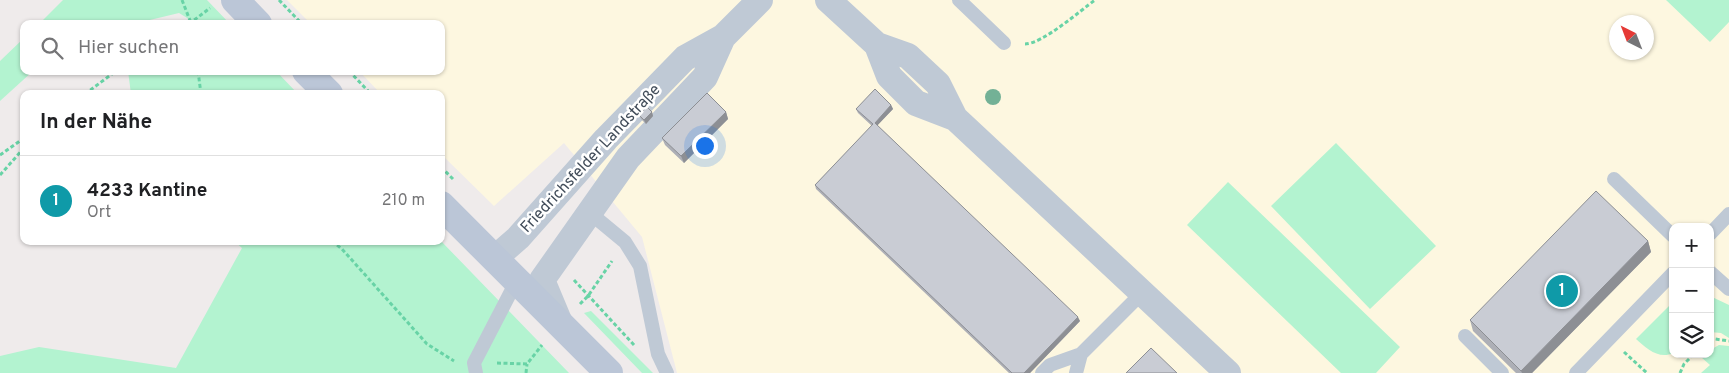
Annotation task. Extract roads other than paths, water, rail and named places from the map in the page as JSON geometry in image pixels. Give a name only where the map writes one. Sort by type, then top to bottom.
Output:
[{"type":"main road","points":[[224,3],[252,20]]},
{"type":"main road","points":[[310,75],[325,90]]},
{"type":"main road","name":"Friedrichsfelder Landstraße","points":[[445,209],[609,373]]},
{"type":"street","points":[[723,37],[760,0]]},
{"type":"street","points":[[828,0],[876,45],[908,56],[938,84],[954,118],[1228,373]]},
{"type":"street","name":"Friedrichsfelder Landstraße","points":[[494,258],[518,238],[606,139],[685,58],[723,37]]},
{"type":"street","name":"Friedrichsfelder Landstraße","points":[[560,323],[542,280],[628,158],[705,77],[723,37]]},
{"type":"lane","points":[[959,0],[1004,43]]},
{"type":"lane","points":[[1614,179],[1669,232]]},
{"type":"lane","points":[[590,213],[625,242],[640,266],[658,354],[667,373]]},
{"type":"lane","points":[[1714,230],[1729,214]]},
{"type":"lane","points":[[1714,276],[1729,289]]},
{"type":"lane","points":[[1576,373],[1669,277]]},
{"type":"lane","points":[[476,373],[474,363],[517,280]]},
{"type":"lane","points":[[1042,373],[1050,366],[1081,354],[1143,292]]},
{"type":"lane","points":[[1465,336],[1502,373]]},
{"type":"lane","points":[[1076,373],[1081,354]]},
{"type":"place","name":"4233 Kantine","points":[[1562,291]]}]
